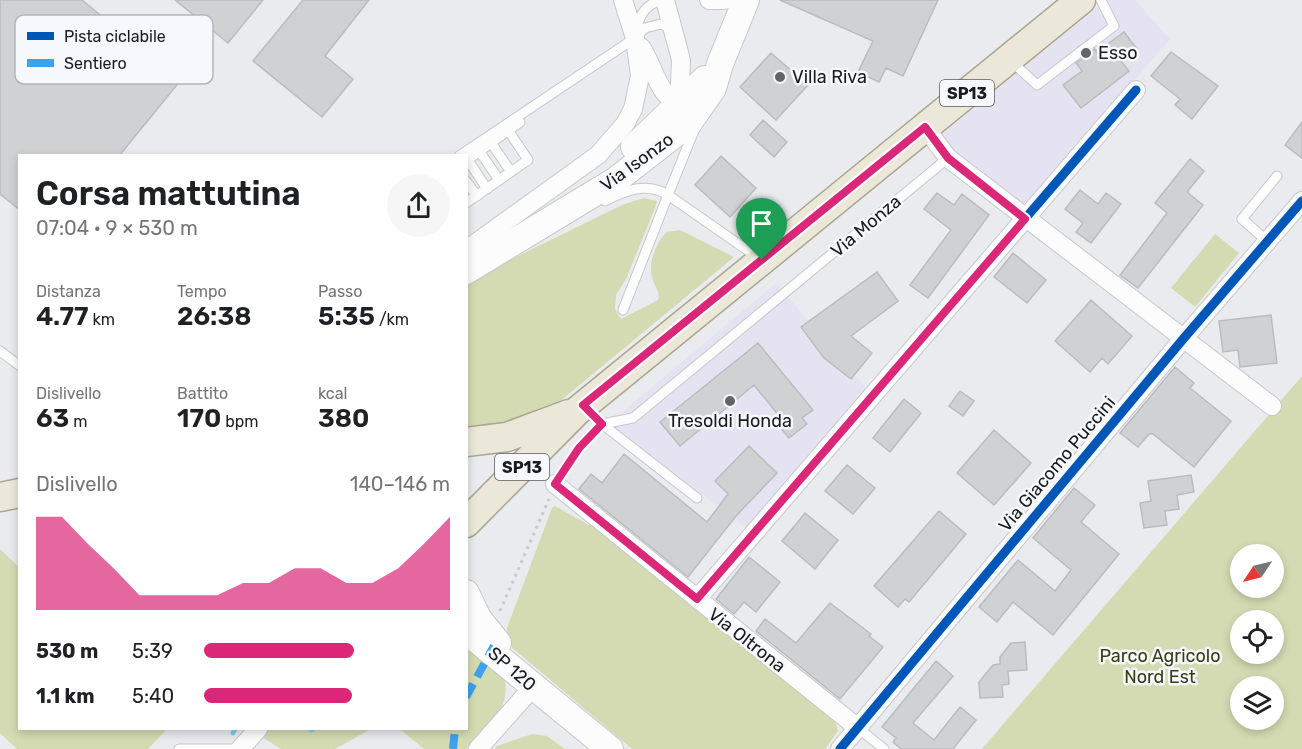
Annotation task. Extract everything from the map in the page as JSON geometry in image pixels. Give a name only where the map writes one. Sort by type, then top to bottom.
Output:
[{"type":"main road","name":"SP13","points":[[468,521],[587,413],[762,260],[1081,0]]},
{"type":"main road","name":"SP13","points":[[468,442],[496,440],[587,413]]},
{"type":"main road","points":[[0,497],[18,494]]},
{"type":"street","points":[[472,259],[615,139],[633,109],[638,92],[640,69],[635,38],[623,0]]},
{"type":"street","points":[[665,0],[682,68],[699,98]]},
{"type":"street","points":[[709,0],[725,0]]},
{"type":"street","name":"Via Isonzo","points":[[472,259],[608,185],[688,124],[699,98],[720,64],[746,0]]},
{"type":"street","points":[[635,38],[663,91],[699,98]]},
{"type":"street","points":[[472,259],[587,181],[699,98],[720,64]]},
{"type":"street","points":[[697,599],[1136,90]]},
{"type":"street","points":[[925,127],[948,158],[1272,406]]},
{"type":"street","name":"Via Giacomo Puccini","points":[[840,749],[1184,338],[1302,201]]},
{"type":"street","name":"Via Oltrona","points":[[555,484],[858,728]]},
{"type":"street","points":[[468,597],[478,618],[534,687],[478,749]]},
{"type":"street","name":"SP 120","points":[[468,632],[610,749]]},
{"type":"street","points":[[240,749],[257,730]]},
{"type":"lane","points":[[635,38],[639,18],[649,4],[660,0]]},
{"type":"lane","points":[[1009,59],[1037,86],[1114,26],[1101,0]]},
{"type":"lane","points":[[468,157],[562,92],[576,78],[652,24],[667,26],[675,33]]},
{"type":"lane","points":[[623,310],[668,195],[699,98]]},
{"type":"lane","points":[[468,158],[492,144],[507,128]]},
{"type":"lane","points":[[468,202],[528,160],[507,128]]},
{"type":"lane","points":[[492,144],[511,172]]},
{"type":"lane","points":[[480,152],[499,180]]},
{"type":"lane","name":"Via Monza","points":[[587,413],[633,418],[948,158]]},
{"type":"lane","points":[[468,163],[487,189]]},
{"type":"lane","points":[[1268,241],[1242,219],[1277,176]]},
{"type":"lane","points":[[468,184],[477,196]]},
{"type":"lane","points":[[472,259],[622,192],[644,188],[668,195],[762,260]]},
{"type":"lane","points":[[0,351],[18,364]]},
{"type":"lane","points":[[587,413],[697,498]]},
{"type":"lane","name":"Via Oltrona","points":[[858,728],[884,749]]},
{"type":"lane","points":[[179,749],[240,749]]},
{"type":"path","points":[[497,642],[494,624],[555,484],[579,448],[587,413]]},
{"type":"shaded area","points":[[1106,0],[1135,0],[1170,39],[1025,208],[953,152],[942,135]]},
{"type":"shaded area","points":[[776,283],[868,390],[749,530],[608,424]]},
{"type":"green space","points":[[644,198],[657,201],[626,279],[616,295],[615,309],[621,319],[658,300],[659,294],[652,277],[651,265],[656,247],[667,232],[680,230],[734,257],[558,403],[513,420],[468,428],[468,281],[622,205]]},
{"type":"green space","points":[[1215,234],[1239,253],[1195,307],[1171,288]]},
{"type":"green space","name":"Parco Agricolo Nord Est","points":[[1302,376],[1302,749],[982,749]]},
{"type":"green space","points":[[555,506],[589,525],[598,525],[833,713],[838,731],[825,749],[632,749],[508,644],[507,628],[552,508]]},
{"type":"green space","points":[[0,549],[18,566],[18,730],[166,730],[148,749],[17,749],[0,733]]},
{"type":"green space","points":[[468,649],[505,680],[504,701],[495,719],[466,749],[424,749],[401,730],[468,730]]},
{"type":"green space","points":[[268,730],[369,730],[335,749],[281,749],[262,737]]},
{"type":"green space","points":[[532,734],[547,736],[565,749],[494,749],[497,746]]},
{"type":"building","points":[[0,0],[82,0],[100,15],[15,15],[15,84],[178,84],[121,154],[18,154],[18,208],[0,194]]},
{"type":"building","points":[[175,0],[263,0],[228,43],[213,31],[213,15],[193,15]]},
{"type":"building","points":[[303,0],[369,0],[325,56],[353,79],[322,117],[253,61]]},
{"type":"building","points":[[780,0],[938,0],[903,76],[886,68],[879,82],[858,72],[873,41]]},
{"type":"building","points":[[1124,32],[1137,49],[1121,61],[1129,71],[1081,108],[1063,85],[1082,71],[1076,63],[1095,49],[1097,52]]},
{"type":"building","points":[[1171,52],[1218,86],[1192,119],[1175,105],[1180,99],[1151,76]]},
{"type":"building","name":"Villa Riva","points":[[771,53],[808,85],[776,120],[740,87]]},
{"type":"building","points":[[763,120],[787,142],[774,157],[750,135]]},
{"type":"building","points":[[1302,122],[1302,158],[1285,145]]},
{"type":"building","points":[[721,156],[756,188],[730,217],[695,185]]},
{"type":"building","points":[[1190,159],[1204,171],[1187,192],[1203,205],[1138,288],[1120,275],[1167,213],[1155,203]]},
{"type":"building","points":[[1080,190],[1098,204],[1106,193],[1121,204],[1091,243],[1076,232],[1083,223],[1065,209]]},
{"type":"building","points":[[937,193],[954,205],[962,194],[989,215],[928,298],[910,285],[951,230],[924,209]]},
{"type":"building","points":[[1013,253],[1046,280],[1027,303],[994,277]]},
{"type":"building","points":[[877,272],[898,301],[851,336],[872,353],[851,379],[824,358],[801,327]]},
{"type":"building","points":[[1091,300],[1132,336],[1108,364],[1102,358],[1090,372],[1055,341]]},
{"type":"building","points":[[1271,315],[1277,363],[1240,367],[1238,350],[1223,352],[1219,321]]},
{"type":"building","points":[[758,343],[813,410],[802,418],[807,424],[789,438],[775,421],[780,417],[754,385],[680,446],[660,422]]},
{"type":"building","points":[[1175,367],[1194,383],[1190,388],[1231,421],[1194,467],[1153,434],[1149,434],[1138,447],[1120,433]]},
{"type":"building","points":[[960,391],[974,401],[963,416],[949,406]]},
{"type":"building","points":[[904,399],[921,413],[890,452],[873,438]]},
{"type":"building","points":[[994,430],[1031,463],[994,505],[957,473]]},
{"type":"building","points":[[749,446],[777,473],[736,516],[688,577],[579,489],[591,474],[602,483],[624,454],[707,522],[728,494],[715,481]]},
{"type":"building","points":[[847,465],[875,488],[853,514],[825,491]]},
{"type":"building","points":[[1191,475],[1194,492],[1177,495],[1179,509],[1165,511],[1167,525],[1144,528],[1140,503],[1151,501],[1148,481]]},
{"type":"building","points":[[1074,488],[1095,505],[1081,522],[1119,554],[1053,635],[1013,602],[997,622],[979,607],[1018,560],[1055,591],[1071,570],[1033,538]]},
{"type":"building","points":[[939,511],[966,534],[909,602],[905,599],[898,607],[874,586]]},
{"type":"building","points":[[805,513],[838,540],[815,569],[782,541]]},
{"type":"building","points":[[749,557],[780,582],[756,612],[744,602],[734,614],[716,599]]},
{"type":"building","points":[[830,603],[871,634],[869,636],[883,647],[840,699],[756,631],[765,619],[796,643]]},
{"type":"building","points":[[1025,642],[1027,670],[1008,671],[1009,684],[1002,685],[1003,697],[980,698],[979,682],[993,665],[1000,664],[1000,657],[1011,643]]},
{"type":"building","points":[[936,661],[953,676],[913,723],[934,740],[960,707],[976,720],[953,749],[901,749],[893,742],[896,738],[882,727]]},
{"type":"marked path","points":[[468,693],[494,646]]},
{"type":"marked path","points":[[453,749],[455,730]]},
{"type":"cycle path","points":[[697,599],[1136,90]]},
{"type":"cycle path","points":[[840,749],[1184,338],[1302,201]]},
{"type":"place","name":"Esso","points":[[1086,53]]},
{"type":"place","name":"Villa Riva","points":[[780,77]]},
{"type":"place","name":"Tresoldi Honda","points":[[730,401]]},
{"type":"route","points":[[925,127],[948,158],[1025,219],[697,599],[555,484],[579,448],[602,424],[583,405],[762,260],[925,127]]}]
